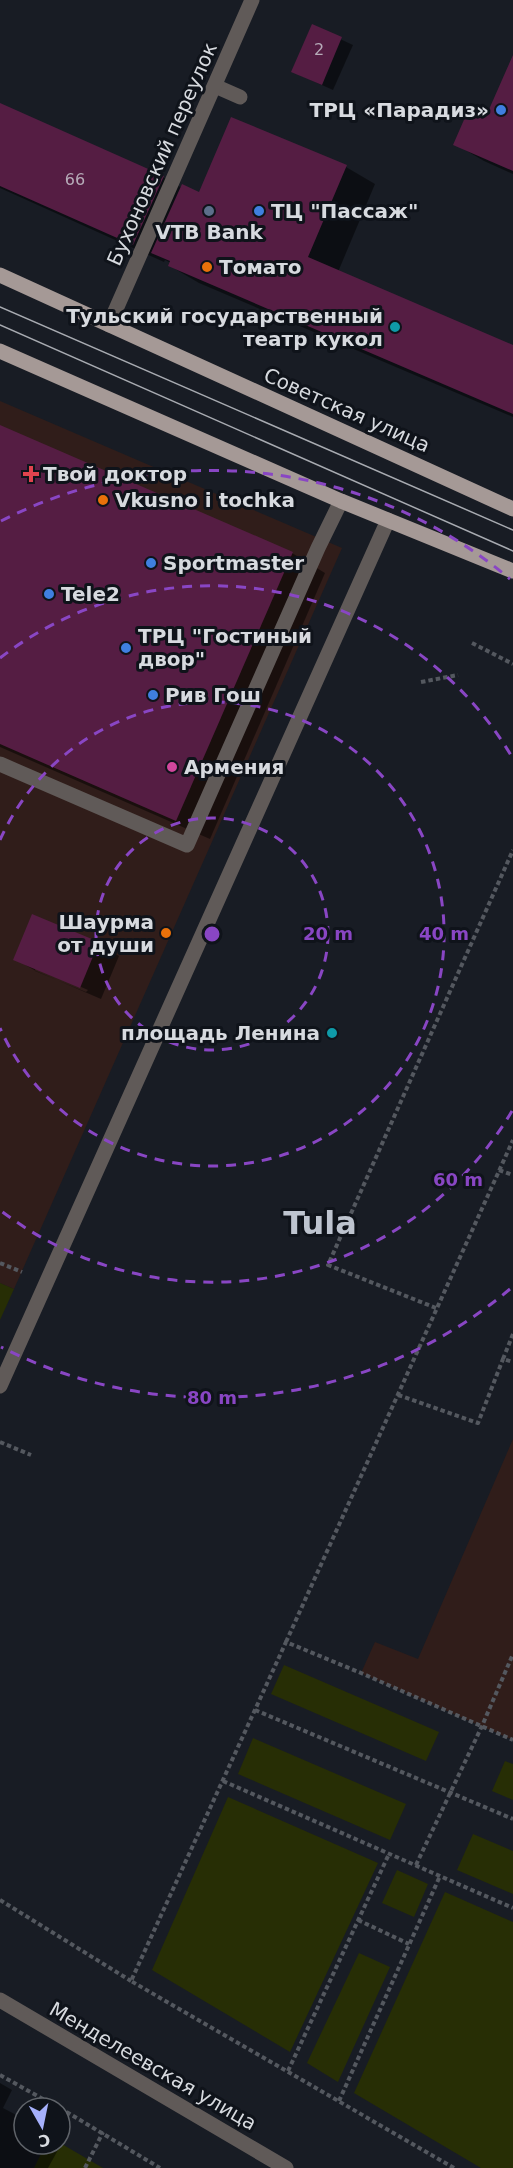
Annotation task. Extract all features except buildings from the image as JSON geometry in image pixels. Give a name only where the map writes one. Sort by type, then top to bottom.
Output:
[{"type":"main road","name":"Советская улица","points":[[0,275],[513,508]]},
{"type":"main road","points":[[0,351],[341,501],[513,571]]},
{"type":"street","name":"Бухоновский переулок","points":[[109,325],[252,0]]},
{"type":"street","points":[[215,86],[240,97]]},
{"type":"street","points":[[0,764],[187,845],[341,501]]},
{"type":"street","points":[[0,1386],[388,520]]},
{"type":"street","name":"Менделеевская улица","points":[[0,2001],[286,2168]]},
{"type":"path","points":[[472,643],[513,664]]},
{"type":"path","points":[[421,682],[458,675]]},
{"type":"path","points":[[436,1308],[328,1265],[513,850]]},
{"type":"path","points":[[131,1981],[513,1140]]},
{"type":"path","points":[[499,1170],[513,1176]]},
{"type":"path","points":[[0,1263],[31,1276]]},
{"type":"path","points":[[398,1395],[478,1423],[513,1334]]},
{"type":"path","points":[[503,1359],[513,1362]]},
{"type":"path","points":[[0,1442],[31,1455]]},
{"type":"path","points":[[286,1642],[513,1740]]},
{"type":"path","points":[[416,1865],[482,1726],[513,1654]]},
{"type":"path","points":[[255,1710],[513,1819]]},
{"type":"path","points":[[222,1781],[513,1908]]},
{"type":"path","points":[[288,2071],[389,1854]]},
{"type":"path","points":[[339,2101],[440,1876]]},
{"type":"path","points":[[0,1900],[131,1981],[454,2168]]},
{"type":"path","points":[[358,1920],[409,1944]]},
{"type":"path","points":[[0,2075],[38,2096]]},
{"type":"path","points":[[72,2115],[160,2168]]},
{"type":"path","points":[[85,2168],[103,2132]]},
{"type":"shaded area","points":[[0,401],[342,548],[14,1289],[0,1283]]},
{"type":"shaded area","points":[[513,1439],[513,1740],[361,1673],[375,1642],[418,1659]]},
{"type":"green space","points":[[0,1283],[14,1289],[0,1320]]},
{"type":"green space","points":[[284,1665],[439,1732],[426,1761],[271,1694]]},
{"type":"green space","points":[[253,1738],[406,1804],[390,1840],[238,1774]]},
{"type":"green space","points":[[505,1761],[513,1764],[513,1800],[492,1791]]},
{"type":"green space","points":[[228,1797],[378,1863],[290,2052],[152,1970]]},
{"type":"green space","points":[[473,1834],[513,1851],[513,1894],[457,1870]]},
{"type":"green space","points":[[397,1870],[428,1884],[414,1917],[382,1903]]},
{"type":"green space","points":[[445,1892],[513,1922],[513,2168],[481,2168],[354,2093]]},
{"type":"green space","points":[[359,1953],[390,1967],[338,2082],[307,2063]]},
{"type":"green space","points":[[72,2150],[103,2168],[34,2168],[40,2156],[72,2156]]},
{"type":"tram line","points":[[0,307],[513,530]]},
{"type":"tram line","points":[[0,325],[513,551]]},
{"type":"place","name":"ТРЦ «Парадиз»","points":[[501,110]]},
{"type":"place","name":"VTB Bank","points":[[209,211]]},
{"type":"place","name":"ТЦ \"Пассаж\"","points":[[259,211]]},
{"type":"place","name":"Томато","points":[[207,267]]},
{"type":"place","name":"Тульский государственный театр кукол","points":[[395,327]]},
{"type":"place","name":"Твой доктор","points":[[31,474]]},
{"type":"place","name":"Vkusno i tochka","points":[[103,500]]},
{"type":"place","name":"Sportmaster","points":[[151,563]]},
{"type":"place","name":"Tele2","points":[[49,594]]},
{"type":"place","name":"ТРЦ \"Гостиный двор\"","points":[[126,648]]},
{"type":"place","name":"Рив Гош","points":[[153,695]]},
{"type":"place","name":"Армения","points":[[172,767]]},
{"type":"place","name":"Шаурма от души","points":[[166,933]]},
{"type":"place","name":"площадь Ленина","points":[[332,1033]]},
{"type":"district","name":"Tula","points":[[320,1223]]}]
